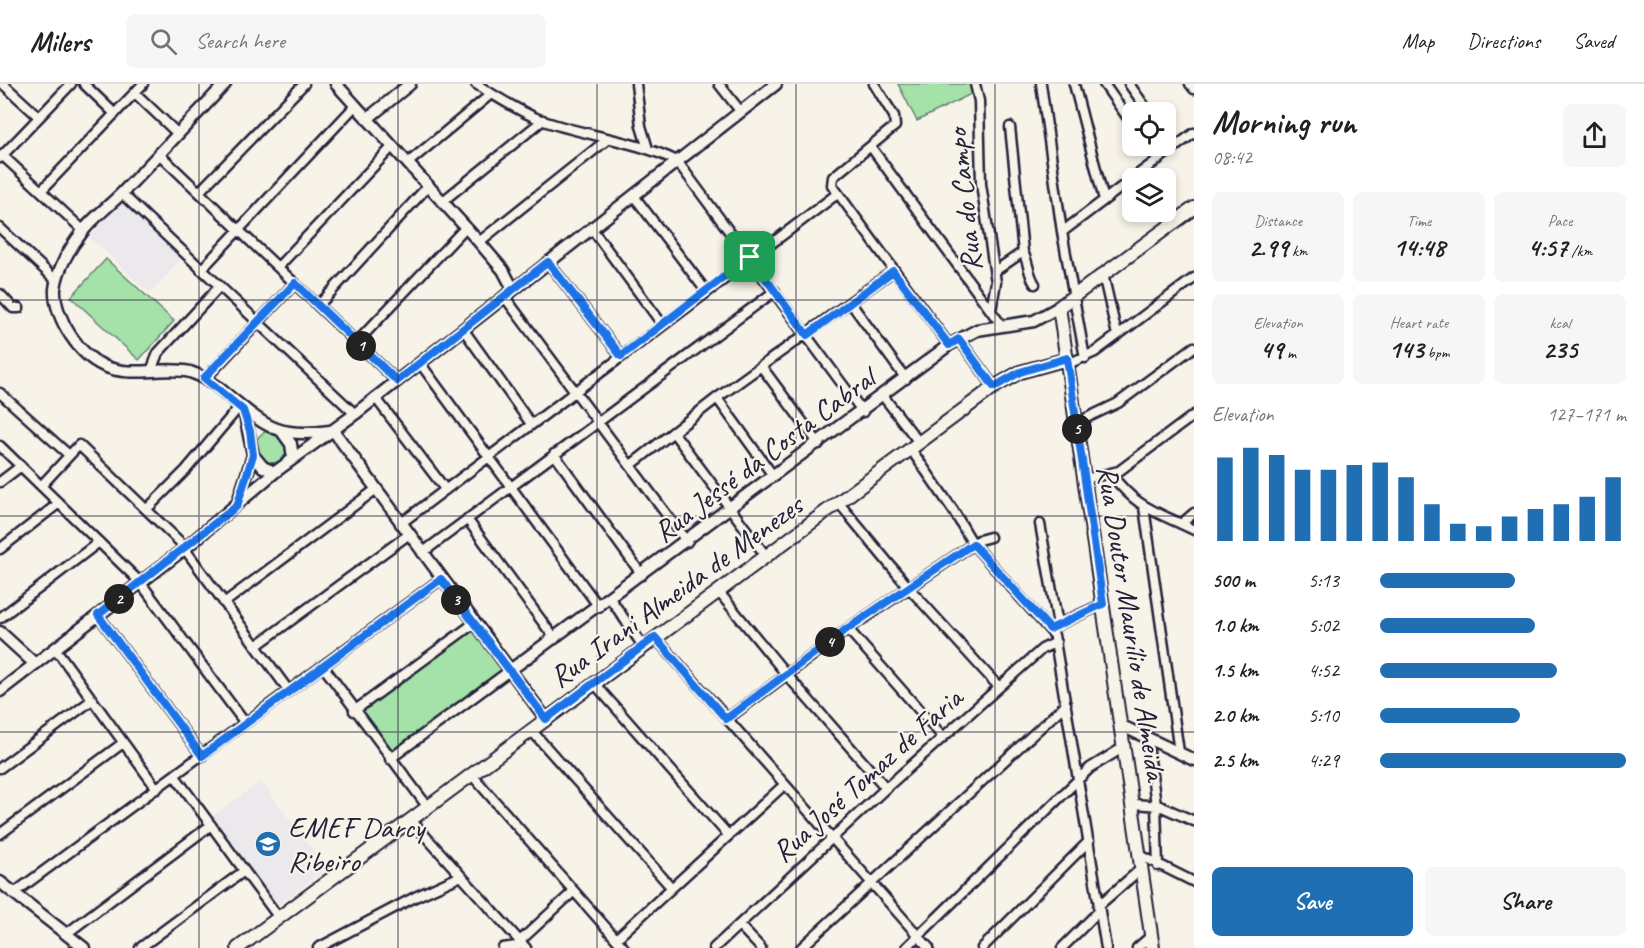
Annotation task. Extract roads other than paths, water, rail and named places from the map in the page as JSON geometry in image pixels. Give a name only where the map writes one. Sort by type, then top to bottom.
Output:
[{"type":"main road","points":[[1059,307],[1194,208]]},
{"type":"main road","name":"Rua Doutor Maurílio de Almeida","points":[[1059,307],[1120,725],[1134,804],[1152,942]]},
{"type":"main road","name":"Rua Irani Almeida de Menezes","points":[[243,947],[427,806],[994,387],[1020,372],[1067,361]]},
{"type":"street","points":[[3,84],[39,117]]},
{"type":"street","points":[[71,84],[1,157],[41,190],[83,230]]},
{"type":"street","points":[[84,84],[115,114]]},
{"type":"street","points":[[41,190],[143,84]]},
{"type":"street","points":[[225,84],[122,193],[83,230],[64,262],[57,281],[55,290],[60,313],[66,328],[83,351],[104,366],[128,371],[181,371],[204,378],[242,408],[283,433],[309,434],[333,430]]},
{"type":"street","points":[[199,192],[304,84]]},
{"type":"street","points":[[336,84],[479,242],[503,270],[513,289]]},
{"type":"street","points":[[367,119],[410,84]]},
{"type":"street","points":[[476,84],[543,120],[648,149],[677,161],[863,412]]},
{"type":"street","points":[[636,84],[648,149]]},
{"type":"street","points":[[719,84],[741,112]]},
{"type":"street","points":[[0,691],[184,549],[275,472],[355,414],[777,84]]},
{"type":"street","points":[[874,84],[896,121],[893,129],[838,172],[832,181],[837,194],[893,271],[994,387]]},
{"type":"street","name":"Rua do Campo","points":[[975,84],[979,101],[981,184],[996,282],[991,311]]},
{"type":"street","points":[[1041,84],[1062,232],[1085,358]]},
{"type":"street","points":[[1074,84],[1104,200]]},
{"type":"street","points":[[1104,84],[1122,110]]},
{"type":"street","points":[[1129,84],[1142,102]]},
{"type":"street","points":[[1190,84],[1194,89]]},
{"type":"street","points":[[135,93],[178,134]]},
{"type":"street","points":[[408,162],[491,94]]},
{"type":"street","points":[[201,270],[356,106]]},
{"type":"street","points":[[443,201],[543,120]]},
{"type":"street","points":[[1010,127],[1023,252],[1029,265],[1029,276],[1035,284]]},
{"type":"street","points":[[1148,168],[1194,133]]},
{"type":"street","points":[[479,242],[608,139]]},
{"type":"street","points":[[278,267],[393,146]]},
{"type":"street","points":[[871,147],[1002,326]]},
{"type":"street","points":[[159,154],[397,381]]},
{"type":"street","points":[[319,305],[429,185]]},
{"type":"street","points":[[1062,232],[1122,187]]},
{"type":"street","points":[[122,193],[355,414]]},
{"type":"street","points":[[400,524],[750,257],[837,194]]},
{"type":"street","points":[[633,196],[706,291]]},
{"type":"street","points":[[357,342],[466,227]]},
{"type":"street","points":[[0,228],[57,281]]},
{"type":"street","points":[[592,229],[662,324]]},
{"type":"street","points":[[995,271],[1023,252]]},
{"type":"street","points":[[548,262],[621,356]]},
{"type":"street","points":[[631,465],[717,398],[893,271]]},
{"type":"street","points":[[1104,274],[1118,335]]},
{"type":"street","points":[[1067,361],[1085,358],[1194,278]]},
{"type":"street","points":[[204,378],[295,283]]},
{"type":"street","points":[[151,371],[158,353],[219,287]]},
{"type":"street","points":[[422,553],[775,291]]},
{"type":"street","points":[[0,294],[13,308],[19,308]]},
{"type":"street","points":[[504,296],[687,542]]},
{"type":"street","points":[[850,302],[906,379]]},
{"type":"street","name":"Rua Jessé da Costa Cabral","points":[[510,671],[863,412],[954,342],[977,330],[1034,321],[1059,307]]},
{"type":"street","points":[[463,329],[531,424]]},
{"type":"street","points":[[1076,423],[1118,403],[1194,347]]},
{"type":"street","points":[[420,363],[599,607]]},
{"type":"street","points":[[761,366],[819,444]]},
{"type":"street","points":[[0,393],[69,455]]},
{"type":"street","points":[[883,396],[973,544],[1054,627]]},
{"type":"street","points":[[375,397],[446,489]]},
{"type":"street","points":[[717,398],[774,477]]},
{"type":"street","points":[[237,506],[253,455],[242,408]]},
{"type":"street","points":[[147,509],[242,408]]},
{"type":"street","points":[[1085,479],[1112,475],[1194,415]]},
{"type":"street","points":[[252,443],[260,433],[272,428]]},
{"type":"street","points":[[333,430],[473,624],[546,719]]},
{"type":"street","points":[[674,432],[766,556]]},
{"type":"street","points":[[283,433],[291,444],[293,458]]},
{"type":"street","points":[[41,486],[79,445],[174,535],[289,691]]},
{"type":"street","points":[[0,446],[140,582],[245,723]]},
{"type":"street","points":[[554,454],[642,575]]},
{"type":"street","points":[[253,455],[263,467],[275,472]]},
{"type":"street","points":[[0,482],[21,466]]},
{"type":"street","points":[[1112,475],[1124,492],[1144,507],[1194,530]]},
{"type":"street","points":[[224,603],[375,490]]},
{"type":"street","points":[[838,502],[909,588],[999,687]]},
{"type":"street","points":[[0,549],[59,503]]},
{"type":"street","points":[[1144,507],[1179,752]]},
{"type":"street","points":[[1180,524],[1194,513]]},
{"type":"street","points":[[467,519],[555,639]]},
{"type":"street","points":[[1040,524],[1056,642],[1106,948]]},
{"type":"street","points":[[256,646],[408,535]]},
{"type":"street","points":[[726,719],[848,628],[973,544],[990,537]]},
{"type":"street","points":[[0,618],[99,542]]},
{"type":"street","points":[[14,893],[441,579]]},
{"type":"street","points":[[718,591],[786,675],[886,788]]},
{"type":"street","points":[[610,598],[643,646]]},
{"type":"street","points":[[1054,627],[1103,604]]},
{"type":"street","points":[[98,615],[202,756]]},
{"type":"street","points":[[354,711],[473,624]]},
{"type":"street","points":[[848,628],[943,737]]},
{"type":"street","points":[[0,632],[35,664]]},
{"type":"street","points":[[655,637],[831,840],[929,948]]},
{"type":"street","name":"Rua José Tomaz de Faria","points":[[714,948],[943,737],[1047,645],[1056,642]]},
{"type":"street","points":[[55,648],[157,789]]},
{"type":"street","points":[[322,666],[427,806]]},
{"type":"street","points":[[390,759],[510,671]]},
{"type":"street","points":[[594,683],[728,835]]},
{"type":"street","points":[[0,768],[92,700]]},
{"type":"street","points":[[801,948],[1066,704]]},
{"type":"street","points":[[1120,725],[1194,760]]},
{"type":"street","points":[[531,730],[671,886]]},
{"type":"street","points":[[1147,737],[1156,805],[1158,866]]},
{"type":"street","points":[[0,834],[123,743]]},
{"type":"street","points":[[906,948],[1090,768],[1124,747]]},
{"type":"street","points":[[471,774],[624,948]]},
{"type":"street","points":[[175,776],[279,918]]},
{"type":"street","points":[[616,939],[671,886],[784,785]]},
{"type":"street","points":[[1134,804],[1156,805],[1194,821]]},
{"type":"street","points":[[410,819],[523,945]]},
{"type":"street","points":[[66,934],[211,825]]},
{"type":"street","points":[[982,948],[1089,841]]},
{"type":"street","points":[[1140,855],[1194,882]]},
{"type":"street","points":[[1062,948],[1098,909],[1142,868]]},
{"type":"street","points":[[140,948],[244,871]]},
{"type":"street","points":[[318,948],[461,876]]},
{"type":"street","points":[[0,882],[84,948]]},
{"type":"street","points":[[503,948],[523,945],[574,891]]},
{"type":"street","points":[[739,925],[761,948]]},
{"type":"street","points":[[1137,948],[1152,942]]},
{"type":"place","name":"EMEF Darcy Ribeiro","points":[[268,844]]}]
